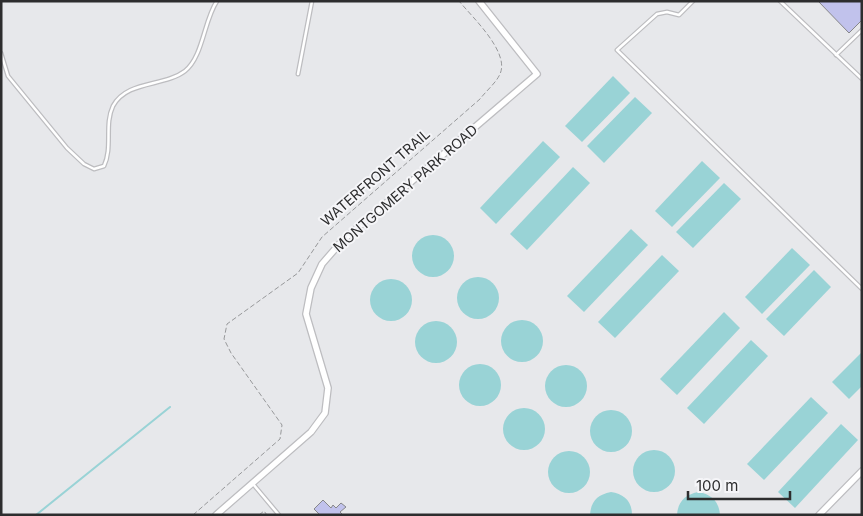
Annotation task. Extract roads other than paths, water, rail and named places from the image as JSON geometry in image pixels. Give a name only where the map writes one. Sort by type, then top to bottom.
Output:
[{"type":"street","name":"MONTGOMERY PARK ROAD","points":[[216,515],[311,432],[325,413],[328,388],[306,314],[311,288],[322,264],[342,241],[537,74],[479,1]]},
{"type":"street","points":[[820,515],[862,471]]},
{"type":"lane","points":[[1,53],[8,76],[67,148],[84,164],[94,169],[104,166],[110,154],[108,123],[113,106],[122,95],[140,86],[185,71],[194,59],[203,38],[211,9],[216,1]]},
{"type":"lane","points":[[298,74],[312,1]]},
{"type":"lane","points":[[693,1],[678,15],[667,12],[658,14],[617,50],[862,289]]},
{"type":"lane","points":[[780,1],[862,79]]},
{"type":"lane","points":[[836,55],[862,30]]},
{"type":"lane","points":[[252,483],[279,515]]},
{"type":"water","points":[[613,76],[630,93],[582,142],[565,126]]},
{"type":"water","points":[[635,97],[652,113],[604,163],[587,146]]},
{"type":"water","points":[[543,141],[560,157],[496,224],[480,208]]},
{"type":"water","points":[[702,161],[720,178],[672,227],[655,211]]},
{"type":"water","points":[[573,167],[590,183],[527,250],[510,234]]},
{"type":"water","points":[[724,183],[741,199],[693,248],[676,232]]},
{"type":"water","points":[[631,229],[648,245],[584,312],[567,296]]},
{"type":"water","points":[[437,235],[445,238],[451,244],[454,256],[451,268],[445,274],[429,277],[421,274],[415,268],[412,252],[415,244],[421,238]]},
{"type":"water","points":[[792,248],[810,265],[762,314],[745,297]]},
{"type":"water","points":[[662,255],[679,271],[615,338],[598,322]]},
{"type":"water","points":[[814,270],[831,287],[784,336],[766,319]]},
{"type":"water","points":[[482,277],[490,280],[496,286],[499,298],[496,310],[490,316],[474,319],[466,316],[460,310],[457,294],[460,286],[466,280]]},
{"type":"water","points":[[395,279],[403,282],[409,288],[412,300],[409,312],[403,318],[387,321],[379,318],[373,312],[370,296],[373,288],[379,282]]},
{"type":"water","points":[[724,312],[740,328],[677,395],[660,379]]},
{"type":"water","points":[[526,320],[534,323],[540,329],[543,341],[540,353],[534,359],[518,362],[510,359],[504,353],[501,337],[504,329],[510,323]]},
{"type":"water","points":[[440,321],[448,324],[454,330],[457,342],[454,354],[448,360],[432,363],[424,360],[418,354],[415,338],[418,330],[424,324]]},
{"type":"water","points":[[751,340],[768,356],[704,424],[687,408]]},
{"type":"water","points":[[862,352],[862,386],[849,399],[832,382]]},
{"type":"water","points":[[484,364],[492,367],[498,373],[501,385],[498,397],[492,403],[476,406],[468,403],[462,397],[459,381],[462,373],[468,367]]},
{"type":"water","points":[[570,365],[578,368],[584,374],[587,386],[584,398],[578,404],[562,407],[554,404],[548,398],[545,382],[548,374],[554,368]]},
{"type":"water","points":[[811,397],[828,413],[764,480],[747,464]]},
{"type":"water","points":[[528,408],[536,411],[542,417],[545,429],[542,441],[536,447],[520,450],[512,447],[506,441],[503,425],[506,417],[512,411]]},
{"type":"water","points":[[615,410],[623,413],[629,419],[632,431],[629,443],[623,449],[607,452],[599,449],[593,443],[590,427],[593,419],[599,413]]},
{"type":"water","points":[[841,424],[858,440],[795,508],[778,492]]},
{"type":"water","points":[[658,450],[666,453],[672,459],[675,471],[672,483],[666,489],[650,492],[642,489],[636,483],[633,467],[636,459],[642,453]]},
{"type":"water","points":[[573,451],[581,454],[587,460],[590,472],[587,484],[581,490],[565,493],[557,490],[551,484],[548,468],[551,460],[557,454]]},
{"type":"water","points":[[611,492],[620,494],[629,502],[632,515],[590,515],[593,502],[602,495]]},
{"type":"water","points":[[698,492],[707,494],[714,499],[720,515],[677,515],[683,499]]},
{"type":"waterway","points":[[36,515],[170,407]]}]
